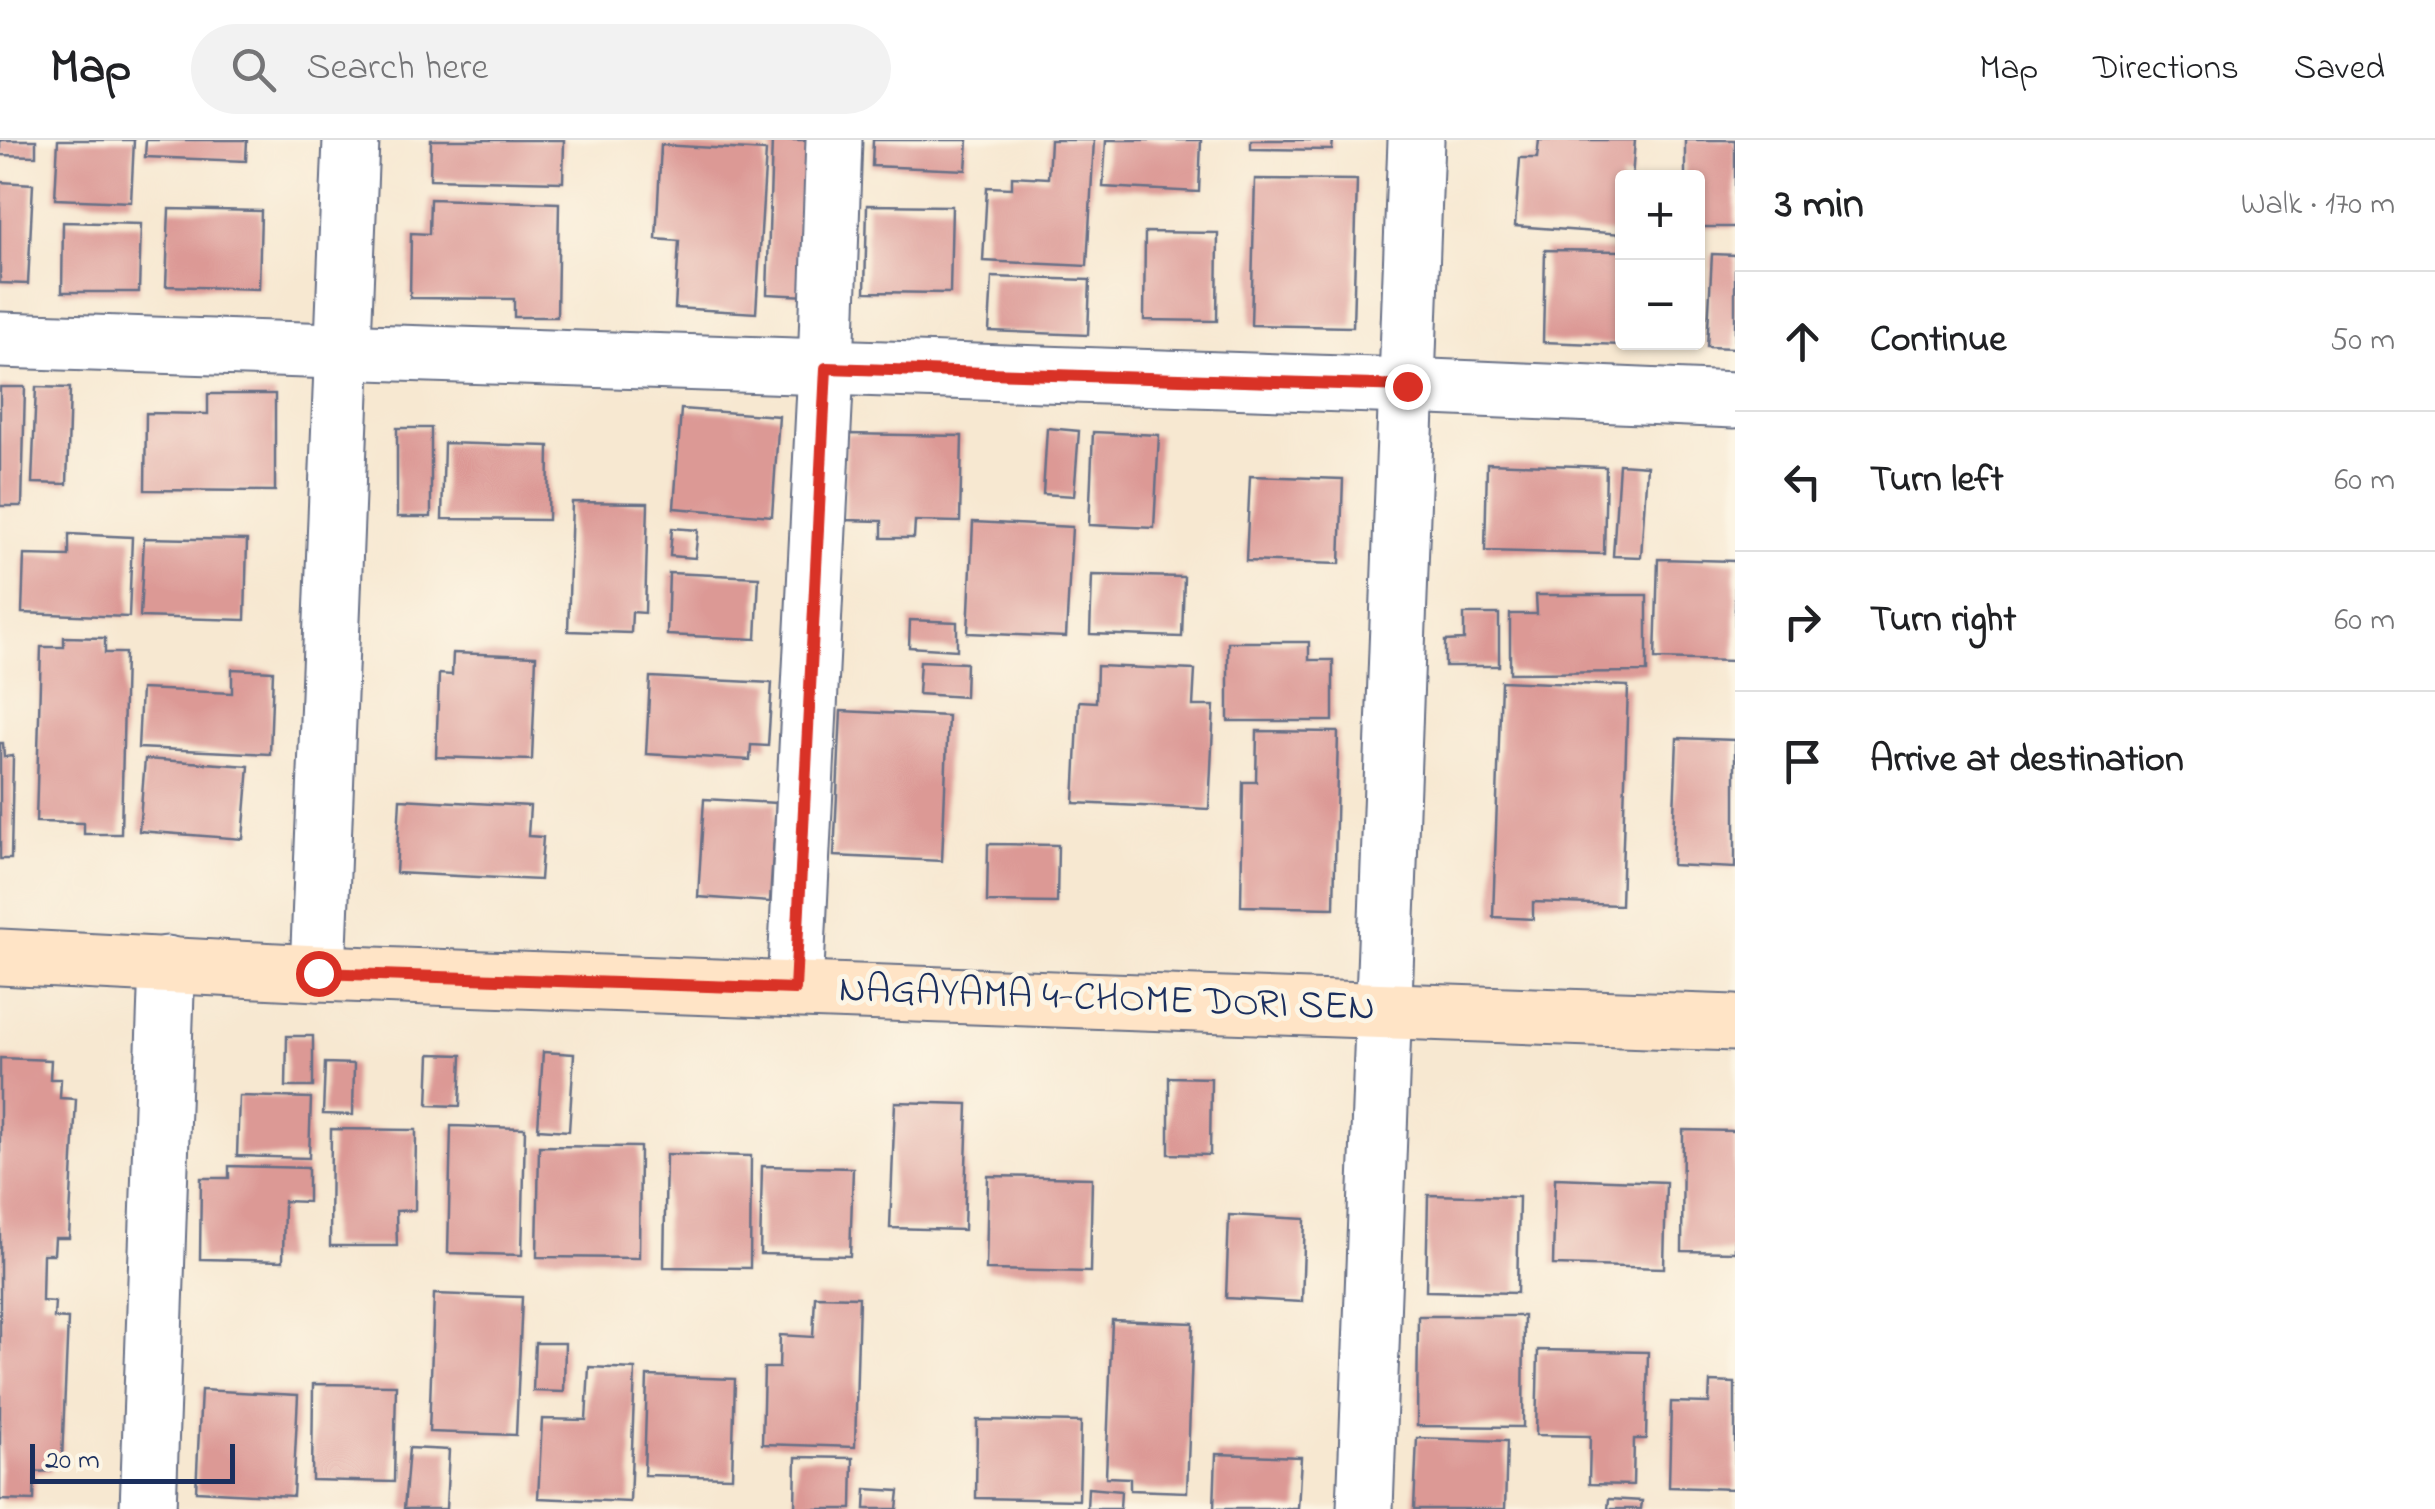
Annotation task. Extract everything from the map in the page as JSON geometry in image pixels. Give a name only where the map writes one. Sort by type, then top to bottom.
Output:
[{"type":"street","points":[[318,973],[351,140]]},
{"type":"street","points":[[795,989],[834,140]]},
{"type":"street","points":[[1366,1509],[1416,140]]},
{"type":"street","points":[[0,340],[1735,400]]},
{"type":"street","name":"NAGAYAMA 4-CHOME DORI SEN","points":[[0,957],[318,973],[1735,1023]]},
{"type":"street","points":[[148,1509],[167,964]]},
{"type":"building","points":[[0,140],[36,140],[36,156],[0,155]]},
{"type":"building","points":[[58,140],[134,140],[131,202],[55,199]]},
{"type":"building","points":[[146,140],[247,140],[246,161],[145,157]]},
{"type":"building","points":[[431,140],[564,140],[563,182],[430,179]]},
{"type":"building","points":[[772,140],[814,140],[808,296],[767,294]]},
{"type":"building","points":[[873,140],[968,140],[966,170],[872,166]]},
{"type":"building","points":[[1050,140],[1094,140],[1087,266],[983,261],[987,187],[1012,188],[1012,176],[1048,178]]},
{"type":"building","points":[[1106,140],[1201,140],[1199,192],[1103,187]]},
{"type":"building","points":[[1251,140],[1333,140],[1332,150],[1251,149]]},
{"type":"building","points":[[1539,140],[1635,140],[1633,170],[1615,170],[1615,233],[1515,226],[1520,158],[1537,158]]},
{"type":"building","points":[[1685,140],[1735,140],[1735,227],[1705,227],[1705,170],[1685,170]]},
{"type":"building","points":[[661,145],[766,151],[756,313],[675,308],[679,241],[656,239]]},
{"type":"building","points":[[1255,179],[1357,180],[1353,327],[1251,325]]},
{"type":"building","points":[[0,182],[33,184],[28,284],[0,283]]},
{"type":"building","points":[[430,199],[559,203],[557,317],[514,317],[514,299],[410,298],[411,233],[429,234]]},
{"type":"building","points":[[867,205],[952,206],[950,293],[865,292]]},
{"type":"building","points":[[169,209],[261,211],[259,289],[166,286]]},
{"type":"building","points":[[63,222],[141,224],[139,292],[62,292]]},
{"type":"building","points":[[1145,232],[1218,233],[1217,321],[1144,320]]},
{"type":"building","points":[[1545,250],[1615,251],[1615,345],[1543,342]]},
{"type":"building","points":[[1712,254],[1735,255],[1735,348],[1707,347]]},
{"type":"building","points":[[992,277],[1090,280],[1088,335],[989,331]]},
{"type":"building","points":[[0,387],[25,387],[22,506],[0,506]]},
{"type":"building","points":[[36,387],[70,388],[67,484],[32,483]]},
{"type":"building","points":[[208,394],[275,394],[275,491],[145,490],[146,413],[208,414]]},
{"type":"building","points":[[681,409],[779,416],[772,516],[674,508]]},
{"type":"building","points":[[397,428],[431,428],[431,517],[397,517]]},
{"type":"building","points":[[1047,428],[1079,431],[1074,496],[1043,494]]},
{"type":"building","points":[[1093,432],[1159,435],[1154,528],[1089,525]]},
{"type":"building","points":[[846,434],[962,436],[960,522],[915,521],[914,538],[882,538],[882,521],[845,520]]},
{"type":"building","points":[[444,443],[549,446],[548,520],[442,519]]},
{"type":"building","points":[[1487,463],[1606,467],[1604,554],[1485,551]]},
{"type":"building","points":[[1619,464],[1647,466],[1641,557],[1613,556]]},
{"type":"building","points":[[1250,476],[1343,479],[1340,564],[1246,561]]},
{"type":"building","points":[[572,502],[648,503],[645,613],[632,612],[631,633],[568,631]]},
{"type":"building","points":[[973,522],[1072,527],[1066,637],[968,633]]},
{"type":"building","points":[[672,528],[698,530],[695,558],[670,556]]},
{"type":"building","points":[[69,534],[132,537],[129,617],[22,613],[24,555],[69,556]]},
{"type":"building","points":[[144,538],[247,540],[245,620],[140,617]]},
{"type":"building","points":[[1658,559],[1735,561],[1735,661],[1655,659]]},
{"type":"building","points":[[669,573],[759,577],[756,639],[667,635]]},
{"type":"building","points":[[1092,575],[1184,577],[1182,637],[1090,634]]},
{"type":"building","points":[[1536,595],[1647,595],[1647,672],[1510,673],[1510,614],[1537,614]]},
{"type":"building","points":[[1464,614],[1499,614],[1499,666],[1445,666],[1445,641],[1464,640]]},
{"type":"building","points":[[910,620],[957,622],[957,650],[909,647]]},
{"type":"building","points":[[64,637],[105,638],[105,653],[125,653],[121,834],[84,834],[84,823],[36,822],[41,647],[64,647]]},
{"type":"building","points":[[1228,642],[1309,642],[1309,660],[1333,660],[1333,721],[1228,721]]},
{"type":"building","points":[[453,653],[536,656],[532,760],[436,757],[439,674],[452,675]]},
{"type":"building","points":[[920,661],[966,663],[965,697],[918,694]]},
{"type":"building","points":[[1097,666],[1195,670],[1193,706],[1214,706],[1209,809],[1074,803],[1079,701],[1096,702]]},
{"type":"building","points":[[232,669],[273,671],[270,754],[138,748],[141,689],[232,693]]},
{"type":"building","points":[[650,677],[772,683],[768,746],[751,745],[750,760],[646,754]]},
{"type":"building","points":[[1501,681],[1628,686],[1621,905],[1533,902],[1533,919],[1493,917]]},
{"type":"building","points":[[841,711],[948,716],[942,861],[834,856]]},
{"type":"building","points":[[1257,731],[1338,732],[1334,908],[1241,906],[1243,782],[1256,782]]},
{"type":"building","points":[[1677,738],[1735,740],[1735,868],[1672,865]]},
{"type":"building","points":[[0,743],[4,757],[13,756],[11,859],[0,859]]},
{"type":"building","points":[[145,759],[249,766],[243,839],[139,831]]},
{"type":"building","points":[[400,799],[530,806],[528,836],[543,837],[540,880],[396,873]]},
{"type":"building","points":[[704,799],[776,803],[770,902],[698,897]]},
{"type":"building","points":[[988,844],[1058,845],[1057,903],[987,902]]},
{"type":"building","points":[[287,1036],[313,1036],[313,1087],[286,1087]]},
{"type":"building","points":[[543,1052],[574,1054],[569,1131],[538,1129]]},
{"type":"building","points":[[430,1054],[462,1055],[460,1106],[428,1105]]},
{"type":"building","points":[[0,1058],[51,1060],[50,1079],[61,1079],[60,1098],[76,1099],[69,1238],[55,1238],[54,1254],[43,1254],[42,1301],[55,1302],[54,1318],[68,1319],[62,1459],[51,1459],[51,1471],[35,1472],[34,1501],[0,1500]]},
{"type":"building","points":[[325,1063],[354,1064],[353,1115],[323,1114]]},
{"type":"building","points":[[1169,1077],[1211,1078],[1210,1155],[1169,1154]]},
{"type":"building","points":[[239,1096],[311,1098],[309,1158],[237,1156]]},
{"type":"building","points":[[895,1102],[968,1104],[964,1230],[890,1228]]},
{"type":"building","points":[[451,1126],[525,1128],[522,1255],[448,1253]]},
{"type":"building","points":[[331,1129],[416,1130],[415,1210],[396,1211],[397,1246],[330,1246]]},
{"type":"building","points":[[1683,1130],[1735,1131],[1735,1252],[1682,1251]]},
{"type":"building","points":[[539,1146],[640,1147],[639,1258],[537,1257]]},
{"type":"building","points":[[666,1154],[751,1156],[750,1268],[664,1267]]},
{"type":"building","points":[[229,1166],[308,1168],[308,1202],[284,1201],[283,1261],[200,1259],[201,1178],[229,1178]]},
{"type":"building","points":[[762,1166],[853,1168],[850,1256],[760,1254]]},
{"type":"building","points":[[988,1176],[1092,1178],[1090,1272],[986,1270]]},
{"type":"building","points":[[1555,1178],[1666,1182],[1664,1268],[1553,1265]]},
{"type":"building","points":[[1428,1195],[1519,1197],[1517,1293],[1426,1291]]},
{"type":"building","points":[[1229,1215],[1305,1219],[1302,1302],[1226,1298]]},
{"type":"building","points":[[434,1294],[522,1297],[516,1435],[429,1432]]},
{"type":"building","points":[[815,1296],[859,1297],[855,1447],[762,1444],[764,1368],[779,1368],[780,1335],[813,1337]]},
{"type":"building","points":[[1418,1316],[1524,1316],[1523,1427],[1417,1426]]},
{"type":"building","points":[[1112,1320],[1193,1323],[1187,1492],[1130,1490],[1130,1478],[1106,1477]]},
{"type":"building","points":[[535,1343],[565,1343],[564,1392],[533,1391]]},
{"type":"building","points":[[1538,1350],[1648,1352],[1646,1439],[1634,1439],[1633,1485],[1589,1484],[1590,1436],[1536,1435]]},
{"type":"building","points":[[589,1367],[635,1369],[630,1502],[538,1498],[542,1419],[586,1420]]},
{"type":"building","points":[[647,1376],[735,1379],[732,1477],[644,1475]]},
{"type":"building","points":[[1710,1382],[1735,1383],[1735,1489],[1669,1487],[1671,1402],[1709,1403]]},
{"type":"building","points":[[313,1384],[396,1385],[394,1482],[312,1480]]},
{"type":"building","points":[[201,1390],[298,1395],[293,1496],[196,1491]]},
{"type":"building","points":[[977,1420],[1081,1422],[1079,1500],[976,1498]]},
{"type":"building","points":[[1417,1438],[1507,1441],[1505,1509],[1414,1509]]},
{"type":"building","points":[[409,1448],[449,1450],[446,1509],[404,1509]]},
{"type":"building","points":[[1216,1454],[1301,1457],[1298,1509],[1214,1509]]},
{"type":"building","points":[[796,1457],[853,1458],[852,1509],[795,1509]]},
{"type":"building","points":[[1088,1488],[1121,1491],[1120,1509],[1087,1509]]},
{"type":"building","points":[[866,1489],[899,1491],[897,1509],[865,1509]]},
{"type":"building","points":[[1609,1499],[1642,1501],[1641,1509],[1608,1509]]},
{"type":"route","points":[[318,973],[795,989],[826,368],[1407,386]]}]
